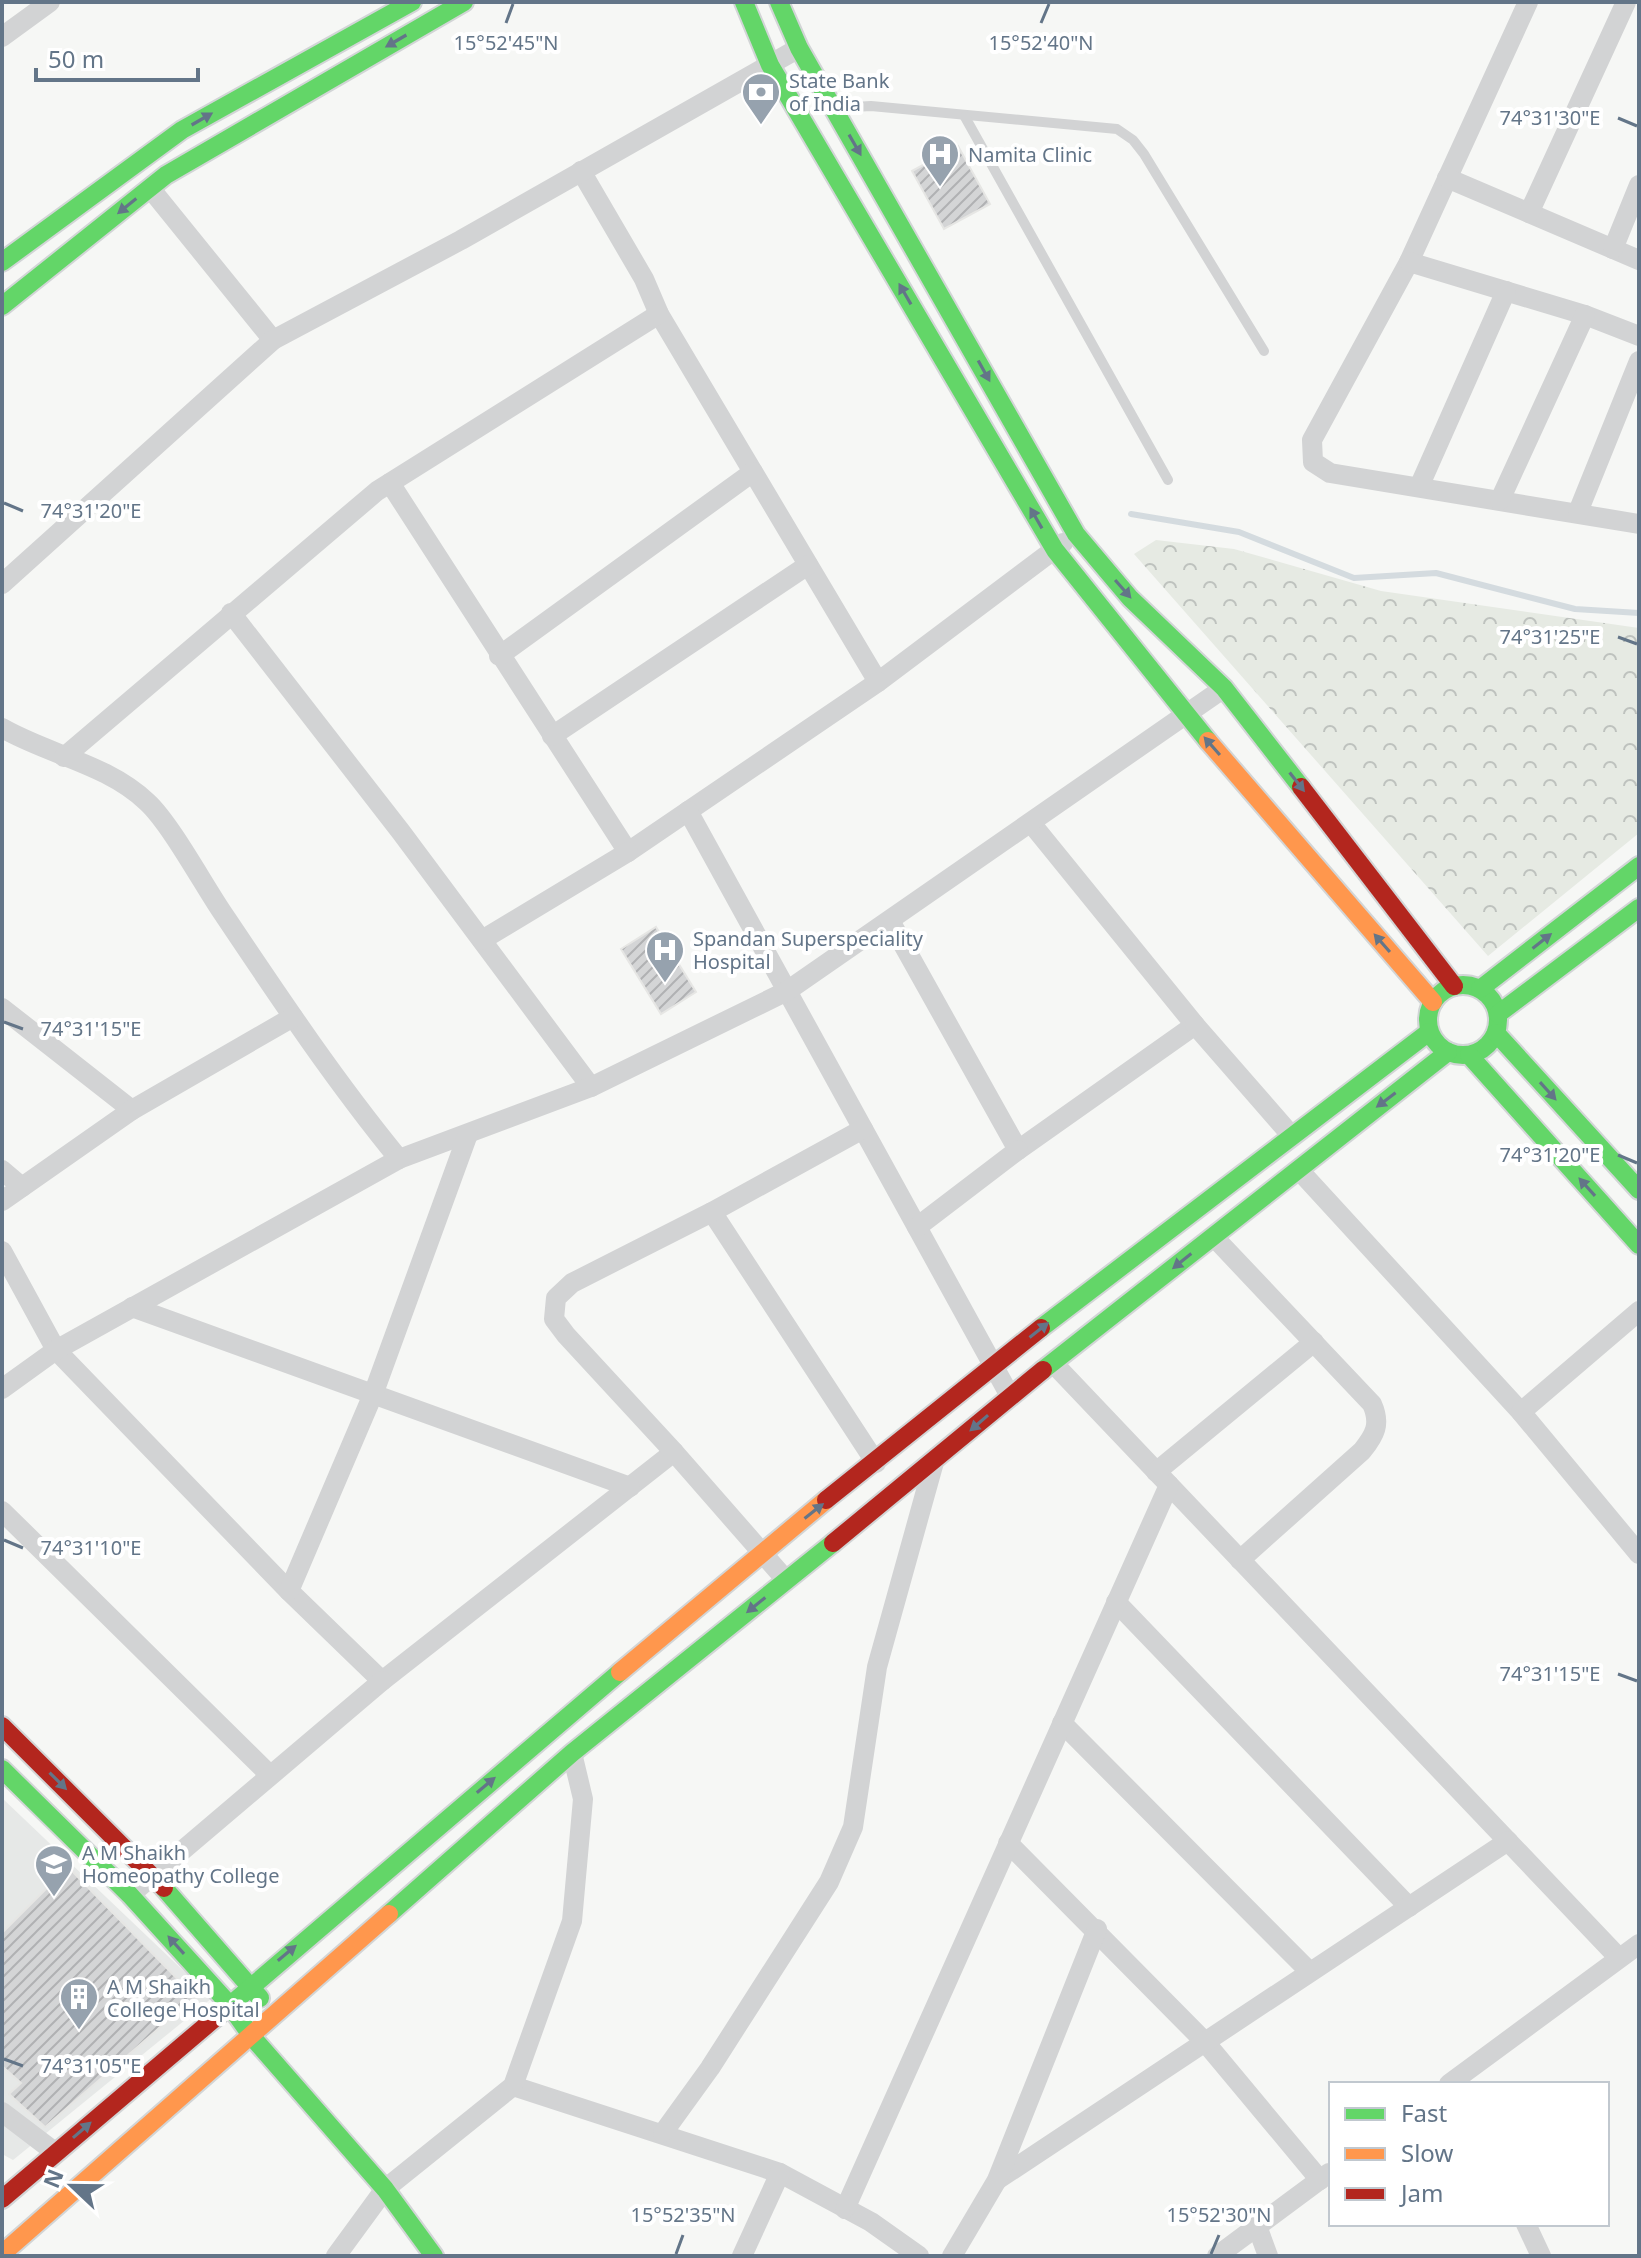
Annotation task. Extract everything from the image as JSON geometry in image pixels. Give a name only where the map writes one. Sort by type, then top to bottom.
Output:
[{"type":"street","points":[[2,37],[50,2]]},
{"type":"street","points":[[2,262],[182,130],[412,2]]},
{"type":"street","points":[[2,306],[166,175],[464,2]]},
{"type":"street","points":[[744,2],[770,65],[1055,550],[1185,715],[1433,1002]]},
{"type":"street","points":[[779,2],[799,48],[1076,534],[1130,598],[1224,688],[1454,986]]},
{"type":"street","points":[[1528,2],[1409,262],[1312,440],[1313,462],[1330,473],[1639,524]]},
{"type":"street","points":[[1529,213],[1626,4]]},
{"type":"street","points":[[2,584],[273,340],[799,48]]},
{"type":"street","points":[[581,171],[644,279],[659,314],[878,682]]},
{"type":"street","points":[[1447,178],[1639,260]]},
{"type":"street","points":[[1613,249],[1639,185]]},
{"type":"street","points":[[150,188],[273,340]]},
{"type":"street","points":[[1409,262],[1585,315],[1639,336]]},
{"type":"street","points":[[1419,487],[1506,291]]},
{"type":"street","points":[[64,757],[231,613],[390,483],[659,314]]},
{"type":"street","points":[[1500,500],[1585,315]]},
{"type":"street","points":[[1578,512],[1639,361]]},
{"type":"street","points":[[499,656],[753,472]]},
{"type":"street","points":[[390,483],[628,852]]},
{"type":"street","points":[[482,940],[628,852],[878,682],[1076,534]]},
{"type":"street","points":[[552,736],[808,565]]},
{"type":"street","points":[[231,613],[591,1087]]},
{"type":"street","points":[[2,1389],[56,1350],[399,1159],[591,1087],[787,991],[1224,688]]},
{"type":"street","points":[[2,728],[114,776],[149,803],[293,1017],[357,1107],[399,1159]]},
{"type":"street","points":[[688,811],[1010,1396]]},
{"type":"street","points":[[1031,823],[1195,1025],[1291,1135]]},
{"type":"street","points":[[1480,989],[1639,866]]},
{"type":"street","points":[[1639,908],[1497,1024],[1490,1043],[1469,1055],[1448,1052],[1429,1032],[1429,1011],[1433,1002],[1454,986],[1480,989],[1489,996],[1497,1024],[1639,1190]]},
{"type":"street","points":[[890,921],[1018,1150]]},
{"type":"street","points":[[2,1008],[132,1110]]},
{"type":"street","points":[[2,1201],[132,1110],[293,1017]]},
{"type":"street","points":[[917,1227],[1018,1150],[1195,1025]]},
{"type":"street","points":[[2,2199],[228,2003],[761,1552],[876,1463],[993,1365],[1429,1032]]},
{"type":"street","points":[[2,2254],[253,2038],[276,2014],[572,1753],[934,1462],[1010,1396],[1448,1052]]},
{"type":"street","points":[[1469,1055],[1639,1245]]},
{"type":"street","points":[[786,1580],[566,1335],[554,1319],[556,1298],[572,1283],[712,1212],[863,1129]]},
{"type":"street","points":[[289,1591],[374,1392],[468,1134]]},
{"type":"street","points":[[1298,1169],[1521,1412],[1639,1554]]},
{"type":"street","points":[[2,1170],[22,1187]]},
{"type":"street","points":[[712,1212],[876,1463]]},
{"type":"street","points":[[1213,1236],[1372,1404],[1378,1418],[1373,1437],[1240,1560]]},
{"type":"street","points":[[2,1251],[56,1350],[289,1591],[382,1681]]},
{"type":"street","points":[[132,1307],[630,1487]]},
{"type":"street","points":[[1521,1412],[1639,1311]]},
{"type":"street","points":[[845,2209],[1116,1602],[1162,1478],[1314,1342]]},
{"type":"street","points":[[1054,1364],[1619,1958]]},
{"type":"street","points":[[130,1895],[382,1681],[674,1452]]},
{"type":"street","points":[[663,2133],[710,2068],[829,1882],[853,1827],[877,1667],[934,1462]]},
{"type":"street","points":[[2,1511],[269,1774]]},
{"type":"street","points":[[1116,1602],[1409,1907]]},
{"type":"street","points":[[1062,1723],[1310,1972]]},
{"type":"street","points":[[2,1726],[153,1875],[248,1986],[276,2014]]},
{"type":"street","points":[[336,2256],[385,2189],[513,2086],[572,1921],[583,1799],[572,1753]]},
{"type":"street","points":[[2,1769],[130,1895],[228,2003],[253,2038],[385,2189],[434,2256]]},
{"type":"street","points":[[997,2180],[1508,1841]]},
{"type":"street","points":[[1008,1843],[1097,1929],[1205,2042],[1326,2176],[1217,2256]]},
{"type":"street","points":[[952,2256],[997,2180],[1097,1929]]},
{"type":"street","points":[[1460,2081],[1639,1944]]},
{"type":"street","points":[[513,2086],[780,2173],[845,2209],[919,2256]]},
{"type":"street","points":[[2,2112],[56,2153]]},
{"type":"street","points":[[742,2256],[780,2173]]},
{"type":"street","points":[[1257,2226],[1268,2256]]},
{"type":"street","points":[[1527,2226],[1541,2256]]},
{"type":"lane","points":[[834,108],[871,106],[1117,129],[1133,140],[1264,351]]},
{"type":"lane","points":[[965,117],[1168,480]]},
{"type":"shaded area","name":"A M Shaikh Homeopathy College","points":[[2,1798],[212,1998],[13,2160],[2,2154]]},
{"type":"green space","points":[[1156,540],[1234,549],[1381,591],[1639,628],[1639,833],[1488,956],[1134,554]]},
{"type":"building","points":[[958,146],[990,204],[944,229],[912,171]]},
{"type":"building","points":[[656,927],[696,992],[661,1014],[621,949]]},
{"type":"building","name":"A M Shaikh Homeopathy College","points":[[68,1867],[195,1997],[45,2127],[9,2094],[21,2083],[2,2066],[2,1933]]},
{"type":"waterway","points":[[1131,514],[1239,532],[1354,578],[1436,573],[1575,609],[1639,613]]},
{"type":"traffic: fast","points":[[2,262],[182,130],[412,2]]},
{"type":"traffic: fast","points":[[2,306],[166,175],[464,2]]},
{"type":"traffic: fast","points":[[744,2],[770,65],[1055,550],[1208,741]]},
{"type":"traffic: fast","points":[[779,2],[799,48],[1076,534],[1130,598],[1224,688],[1301,787]]},
{"type":"traffic: fast","points":[[1480,989],[1639,866]]},
{"type":"traffic: fast","points":[[1498,1014],[1639,908]]},
{"type":"traffic: fast","points":[[1463,985],[1488,995],[1498,1020],[1488,1045],[1463,1055],[1438,1045],[1428,1020],[1438,995],[1463,985]]},
{"type":"traffic: fast","points":[[1041,1328],[1429,1032]]},
{"type":"traffic: fast","points":[[1496,1033],[1639,1190]]},
{"type":"traffic: fast","points":[[1043,1370],[1448,1052]]},
{"type":"traffic: fast","points":[[1469,1055],[1639,1245]]},
{"type":"traffic: fast","points":[[389,1914],[572,1753],[833,1543]]},
{"type":"traffic: fast","points":[[215,2018],[620,1672]]},
{"type":"traffic: fast","points":[[2,1769],[130,1895],[228,2003],[253,2038],[385,2189],[434,2256]]},
{"type":"traffic: fast","points":[[164,1888],[260,1998]]},
{"type":"traffic: slow","points":[[1208,741],[1433,1002]]},
{"type":"traffic: slow","points":[[620,1672],[826,1500]]},
{"type":"traffic: slow","points":[[2,2254],[389,1914]]},
{"type":"traffic: jam","points":[[1301,787],[1454,986]]},
{"type":"traffic: jam","points":[[826,1500],[1041,1328]]},
{"type":"traffic: jam","points":[[833,1543],[1043,1370]]},
{"type":"traffic: jam","points":[[2,1726],[164,1888]]},
{"type":"traffic: jam","points":[[2,2199],[215,2018]]},
{"type":"place","name":"State Bank of India","points":[[761,126]]},
{"type":"place","name":"Namita Clinic","points":[[940,188]]},
{"type":"place","name":"Spandan Superspeciality Hospital","points":[[665,984]]},
{"type":"place","name":"A M Shaikh Homeopathy College","points":[[54,1898]]},
{"type":"place","name":"A M Shaikh College Hospital","points":[[79,2031]]}]
